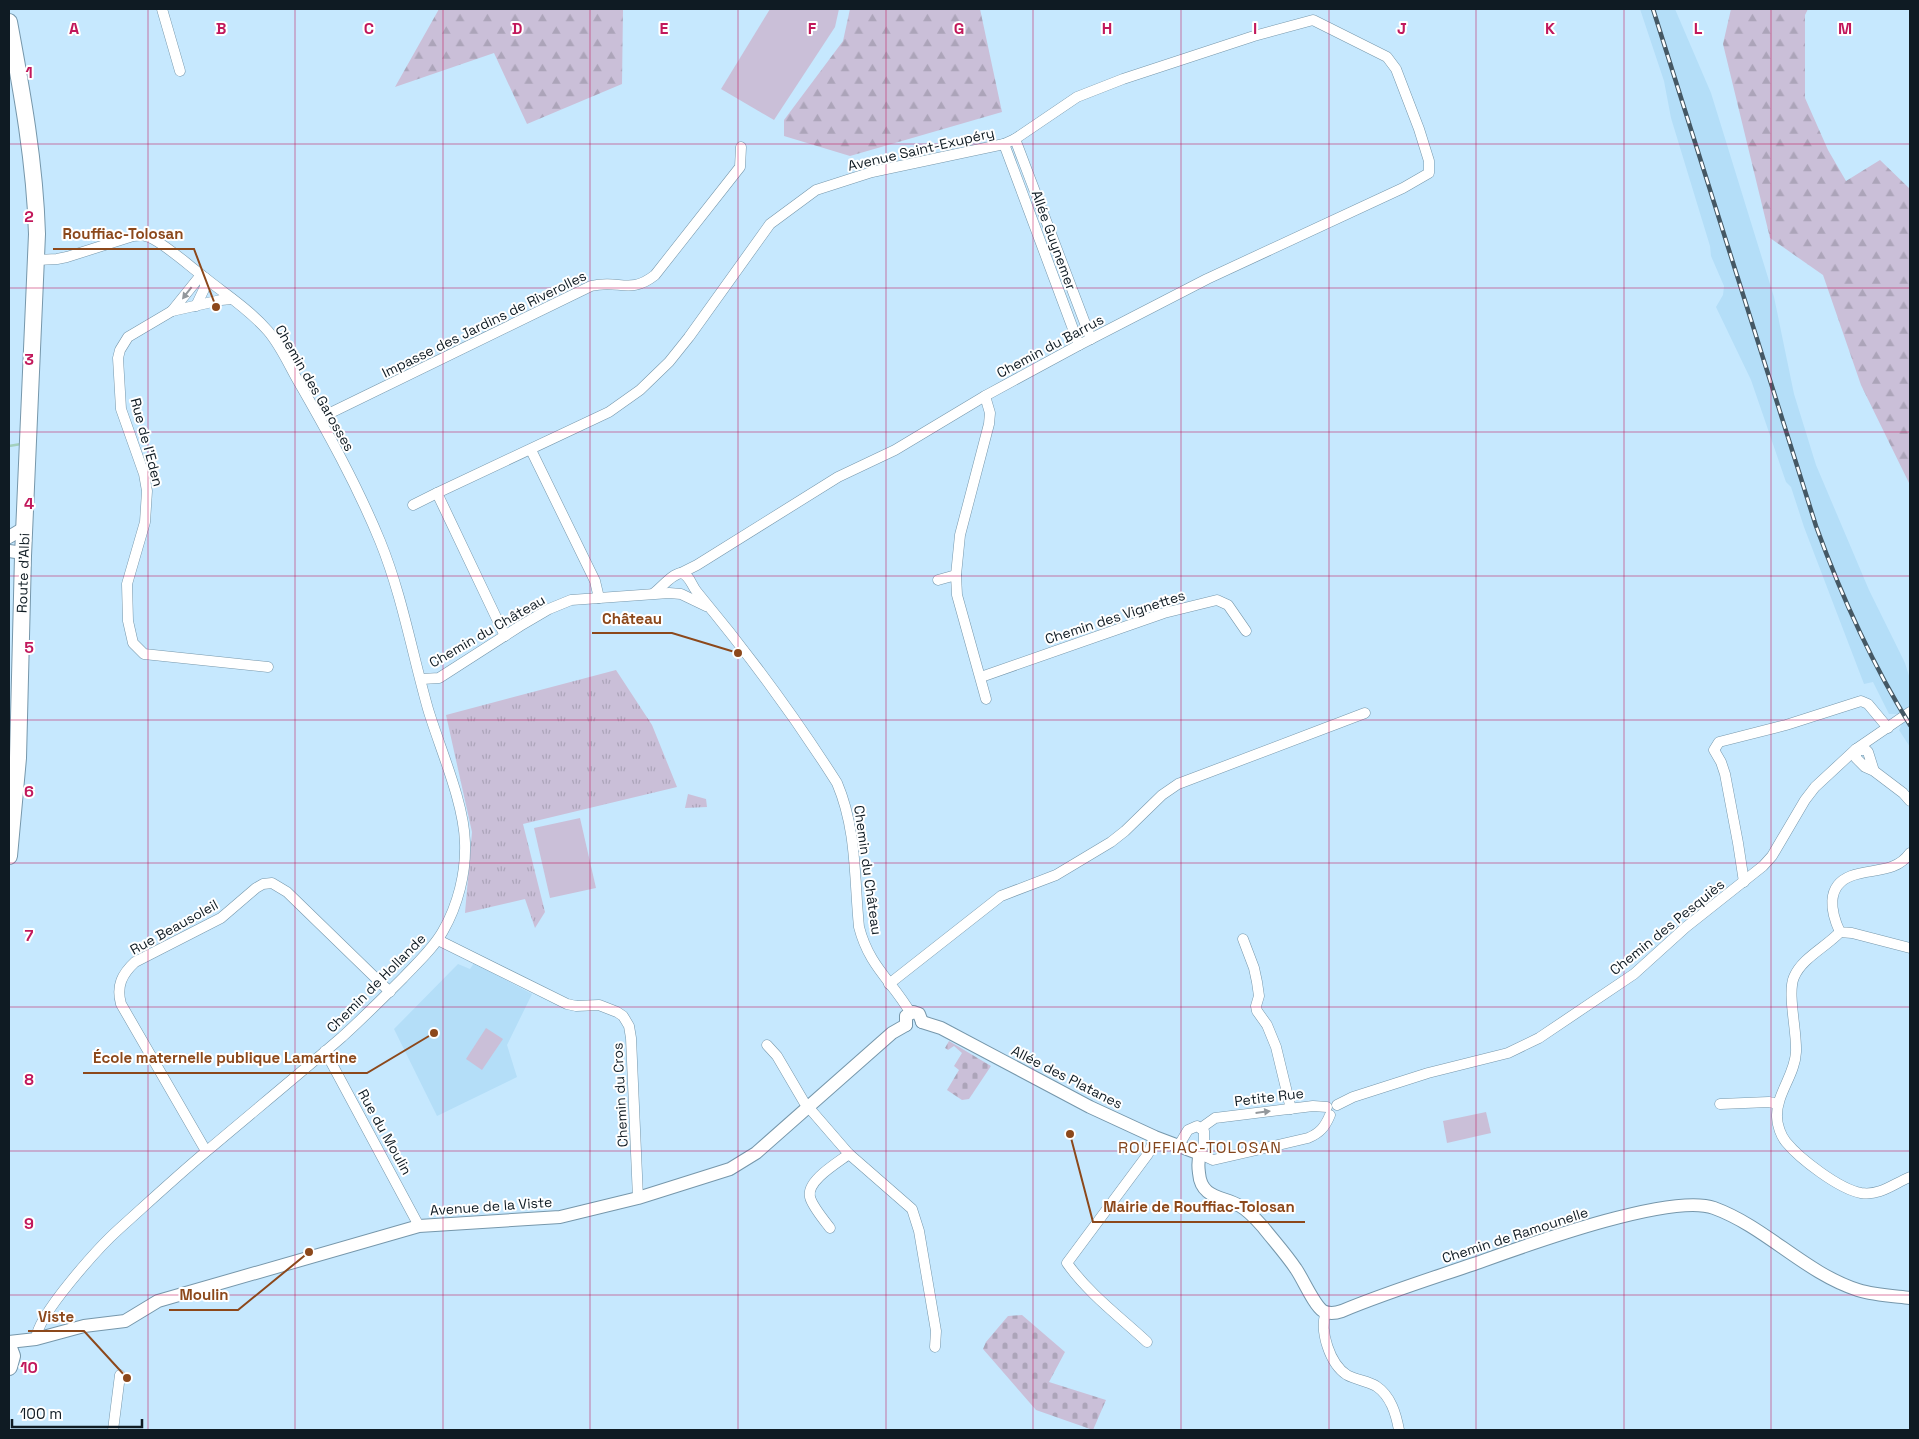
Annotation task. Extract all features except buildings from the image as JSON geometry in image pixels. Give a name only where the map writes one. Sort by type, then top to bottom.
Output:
[{"type":"main road","name":"Route d'Albi","points":[[9,22],[12,60],[35,184],[37,260],[24,528],[16,552],[18,758],[9,856]]},
{"type":"street","points":[[162,9],[180,71]]},
{"type":"street","name":"Avenue Saint-Exupéry","points":[[414,506],[437,493],[532,450],[609,412],[640,390],[669,362],[689,337],[770,224],[816,190],[872,172],[1004,144],[1015,139],[1077,97],[1254,36],[1314,20],[1387,57],[1396,69],[1419,129],[1429,161],[1429,172]]},
{"type":"street","name":"Allée Guynemer","points":[[1015,139],[1091,339]]},
{"type":"street","name":"Allée Guynemer","points":[[1004,144],[1079,345]]},
{"type":"street","name":"Impasse des Jardins de Riverolles","points":[[320,418],[591,286],[605,283],[634,287],[645,284],[655,275],[740,167],[741,147]]},
{"type":"street","name":"Chemin du Barrus","points":[[681,573],[697,565],[838,477],[896,450],[985,396],[1079,345],[1207,279],[1403,188],[1429,172]]},
{"type":"street","name":"Chemin des Garosses","points":[[37,260],[57,260],[139,234],[166,247],[262,325],[276,341],[320,418],[364,506],[380,542],[422,679]]},
{"type":"street","points":[[196,306],[205,287],[203,276]]},
{"type":"street","name":"Rue de l'Eden","points":[[203,276],[172,311],[128,337],[120,350],[118,358],[121,409],[144,474],[147,491],[145,522],[127,584],[128,621],[133,643],[144,654],[268,667]]},
{"type":"street","name":"Rue de l'Eden","points":[[172,311],[232,299]]},
{"type":"street","points":[[985,396],[990,413],[989,424],[960,535],[956,575],[957,595],[986,699]]},
{"type":"street","points":[[532,450],[595,580],[599,598]]},
{"type":"street","points":[[437,493],[505,636]]},
{"type":"street","points":[[9,537],[24,528]]},
{"type":"street","points":[[669,581],[670,588],[678,594],[688,591],[697,565]]},
{"type":"street","points":[[654,593],[674,575],[685,574],[690,582]]},
{"type":"street","points":[[938,580],[956,575]]},
{"type":"street","name":"Chemin du Château","points":[[690,582],[741,647],[837,783],[846,804],[851,825],[857,908],[862,938],[868,955],[910,1012]]},
{"type":"street","name":"Chemin du Château","points":[[422,679],[439,678],[505,636],[556,606],[571,600],[654,593],[678,594],[711,609]]},
{"type":"street","name":"Chemin des Vignettes","points":[[981,677],[1164,613],[1217,600],[1228,605],[1246,631]]},
{"type":"street","name":"Chemin de Hollande","points":[[36,1339],[36,1333],[40,1324],[83,1265],[111,1236],[206,1151],[325,1051],[390,992],[438,940],[446,926],[459,893],[465,843],[461,812],[428,709],[422,679]]},
{"type":"street","points":[[1744,882],[1725,774],[1714,750],[1719,742],[1786,725],[1861,701],[1868,704],[1888,728]]},
{"type":"street","name":"Chemin des Pesquiès","points":[[1332,1109],[1353,1097],[1428,1073],[1508,1054],[1531,1042],[1634,974],[1686,927],[1744,882],[1772,856],[1814,787],[1910,712]]},
{"type":"street","points":[[889,984],[1001,896],[1066,870],[1111,842],[1162,795],[1178,784],[1364,713]]},
{"type":"street","points":[[1859,752],[1874,770],[1910,801]]},
{"type":"street","points":[[1840,932],[1835,921],[1832,901],[1838,886],[1850,876],[1892,868],[1910,853]]},
{"type":"street","name":"Rue Beausoleil","points":[[206,1151],[121,1004],[118,993],[119,985],[123,975],[135,962],[221,918],[256,888],[263,884],[272,883],[286,892],[390,992]]},
{"type":"street","points":[[1840,932],[1852,933],[1910,948]]},
{"type":"street","points":[[1840,932],[1830,944],[1800,966],[1791,982],[1790,991],[1794,1018],[1796,1056],[1788,1082],[1778,1104],[1778,1126],[1786,1142],[1815,1167],[1840,1185],[1860,1193],[1871,1193],[1889,1189],[1910,1177]]},
{"type":"street","points":[[1243,939],[1256,975],[1259,996],[1256,1006],[1257,1011],[1267,1025],[1276,1047],[1291,1109]]},
{"type":"street","name":"Chemin du Cros","points":[[438,940],[567,1004],[576,1006],[599,1004],[623,1016],[629,1026],[631,1038],[638,1198]]},
{"type":"street","points":[[910,1012],[919,1014],[922,1022],[915,1029],[910,1028],[906,1025],[906,1016],[910,1012]]},
{"type":"street","name":"Allée des Platanes","points":[[922,1022],[941,1028],[1090,1107],[1155,1137],[1200,1154]]},
{"type":"street","name":"Avenue de la Viste","points":[[9,1342],[36,1339],[84,1326],[125,1321],[158,1301],[419,1226],[560,1217],[638,1198],[730,1169],[756,1153],[892,1033],[906,1025]]},
{"type":"street","points":[[767,1045],[777,1056],[808,1107],[849,1154],[912,1210],[919,1231],[936,1330],[935,1348]]},
{"type":"street","name":"Rue du Moulin","points":[[325,1051],[419,1226]]},
{"type":"street","points":[[1720,1104],[1769,1102],[1778,1104]]},
{"type":"street","name":"Petite Rue","points":[[1202,1128],[1215,1118],[1313,1106],[1332,1109]]},
{"type":"street","points":[[1200,1154],[1213,1160],[1308,1138],[1318,1134],[1324,1128],[1332,1109]]},
{"type":"street","points":[[1179,1145],[1188,1130],[1197,1126],[1202,1128],[1205,1138],[1198,1160],[1200,1183],[1210,1194],[1239,1205],[1256,1218],[1287,1256],[1317,1304],[1326,1312],[1323,1327],[1324,1336],[1340,1369],[1347,1375],[1376,1386],[1386,1396],[1395,1411],[1398,1430]]},
{"type":"street","points":[[1147,1342],[1067,1264],[1148,1154],[1155,1137]]},
{"type":"street","points":[[830,1228],[810,1198],[810,1190],[813,1182],[849,1154]]},
{"type":"street","name":"Chemin de Ramounelle","points":[[1326,1312],[1342,1311],[1535,1242],[1611,1220],[1679,1205],[1712,1207],[1735,1216],[1820,1272],[1858,1290],[1910,1298]]},
{"type":"street","name":"Avenue de la Viste","points":[[10,1359],[36,1339]]},
{"type":"street","points":[[114,1430],[120,1375]]},
{"type":"shaded area","points":[[1640,9],[1675,9],[1711,93],[1774,297],[1794,394],[1816,465],[1869,590],[1905,663],[1910,679],[1910,707],[1899,714],[1889,714],[1873,682],[1864,684],[1804,527],[1791,487],[1786,482],[1751,380],[1716,307],[1723,295],[1724,286],[1711,256],[1710,246],[1671,118],[1664,81]]},
{"type":"shaded area","points":[[1910,718],[1910,747],[1899,730],[1903,722]]},
{"type":"shaded area","points":[[474,963],[532,994],[507,1045],[517,1077],[437,1116],[394,1029],[458,964],[470,969]]},
{"type":"green space","points":[[439,9],[623,9],[622,84],[527,124],[494,53],[395,87]]},
{"type":"green space","points":[[770,9],[839,9],[835,27],[774,120],[721,89]]},
{"type":"green space","points":[[850,9],[980,9],[1002,112],[850,156],[784,136],[784,120],[843,41]]},
{"type":"green space","points":[[1731,9],[1808,9],[1805,15],[1805,98],[1828,150],[1846,181],[1880,160],[1910,189],[1910,485],[1861,385],[1823,275],[1770,238],[1723,44]]},
{"type":"green space","points":[[616,670],[652,725],[677,787],[523,824],[545,912],[535,928],[525,899],[465,913],[472,832],[446,715]]},
{"type":"green space","points":[[688,794],[706,799],[707,807],[685,808]]},
{"type":"green space","points":[[580,818],[596,888],[550,898],[534,828]]},
{"type":"green space","points":[[486,1028],[503,1039],[482,1070],[466,1059]]},
{"type":"green space","points":[[949,1041],[991,1066],[969,1099],[962,1100],[947,1090],[959,1070],[954,1066],[962,1053],[954,1046],[948,1050],[945,1048]]},
{"type":"green space","points":[[1486,1112],[1491,1133],[1447,1143],[1443,1121]]},
{"type":"green space","points":[[1022,1315],[1065,1352],[1049,1382],[1106,1400],[1093,1430],[1036,1410],[983,1349],[986,1342],[1008,1316]]},
{"type":"waterway","points":[[9,446],[21,444]]},
{"type":"railway","points":[[1653,9],[1816,526],[1858,628],[1882,677],[1910,725]]},
{"type":"place","name":"Rouffiac-Tolosan","points":[[216,307]]},
{"type":"place","name":"Château","points":[[738,653]]},
{"type":"place","name":"École maternelle publique Lamartine","points":[[434,1033]]},
{"type":"place","name":"Mairie de Rouffiac-Tolosan","points":[[1070,1134]]},
{"type":"place","name":"Moulin","points":[[309,1252]]},
{"type":"place","name":"Viste","points":[[127,1378]]},
{"type":"district","name":"ROUFFIAC-TOLOSAN","points":[[1200,1147]]}]
